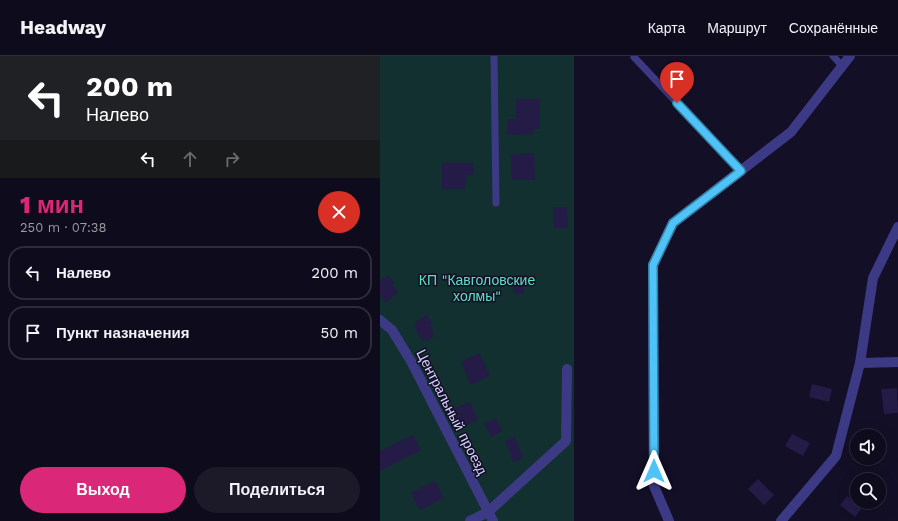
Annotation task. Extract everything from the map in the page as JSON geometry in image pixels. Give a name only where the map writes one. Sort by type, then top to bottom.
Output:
[{"type":"street","points":[[669,521],[654,486],[653,265],[673,223],[791,132],[850,56]]},
{"type":"street","points":[[781,521],[836,456],[860,363],[873,278],[898,227]]},
{"type":"street","name":"Центральный проезд","points":[[380,320],[392,330],[412,363],[490,517]]},
{"type":"street","points":[[860,363],[898,362]]},
{"type":"street","points":[[470,521],[490,517],[566,442],[567,369]]},
{"type":"lane","points":[[494,56],[496,203]]},
{"type":"lane","points":[[833,56],[842,66]]},
{"type":"lane","points":[[634,57],[741,171]]},
{"type":"green space","name":"КП \"Кавголовские холмы\"","points":[[380,56],[574,56],[574,521],[380,521]]},
{"type":"building","points":[[516,99],[539,99],[540,129],[534,129],[534,134],[507,135],[507,119],[516,119]]},
{"type":"building","points":[[534,153],[535,180],[512,180],[511,154]]},
{"type":"building","points":[[442,163],[474,163],[474,175],[465,175],[466,189],[442,189]]},
{"type":"building","points":[[553,207],[567,207],[568,228],[554,228]]},
{"type":"building","points":[[388,275],[395,283],[392,285],[398,292],[386,303],[380,296],[380,282]]},
{"type":"building","points":[[520,277],[525,292],[515,295],[510,280]]},
{"type":"building","points":[[427,315],[433,324],[430,325],[434,337],[427,341],[426,339],[422,341],[414,326],[418,323],[416,321]]},
{"type":"building","points":[[479,353],[490,376],[471,385],[461,362]]},
{"type":"building","points":[[812,384],[832,389],[829,402],[809,397]]},
{"type":"building","points":[[897,388],[898,413],[884,414],[881,389]]},
{"type":"building","points":[[470,402],[478,419],[459,429],[450,411]]},
{"type":"building","points":[[496,418],[502,431],[491,437],[484,423]]},
{"type":"building","points":[[792,434],[810,443],[803,456],[785,446]]},
{"type":"building","points":[[413,435],[421,450],[380,471],[380,451]]},
{"type":"building","points":[[515,437],[523,458],[513,462],[505,441]]},
{"type":"building","points":[[758,479],[774,495],[764,505],[748,489]]},
{"type":"building","points":[[435,481],[444,498],[420,510],[411,493]]},
{"type":"building","points":[[847,496],[850,498],[850,509],[861,509],[855,517],[840,505]]},
{"type":"route","points":[[654,471],[653,265],[673,223],[741,171],[677,103]]}]
